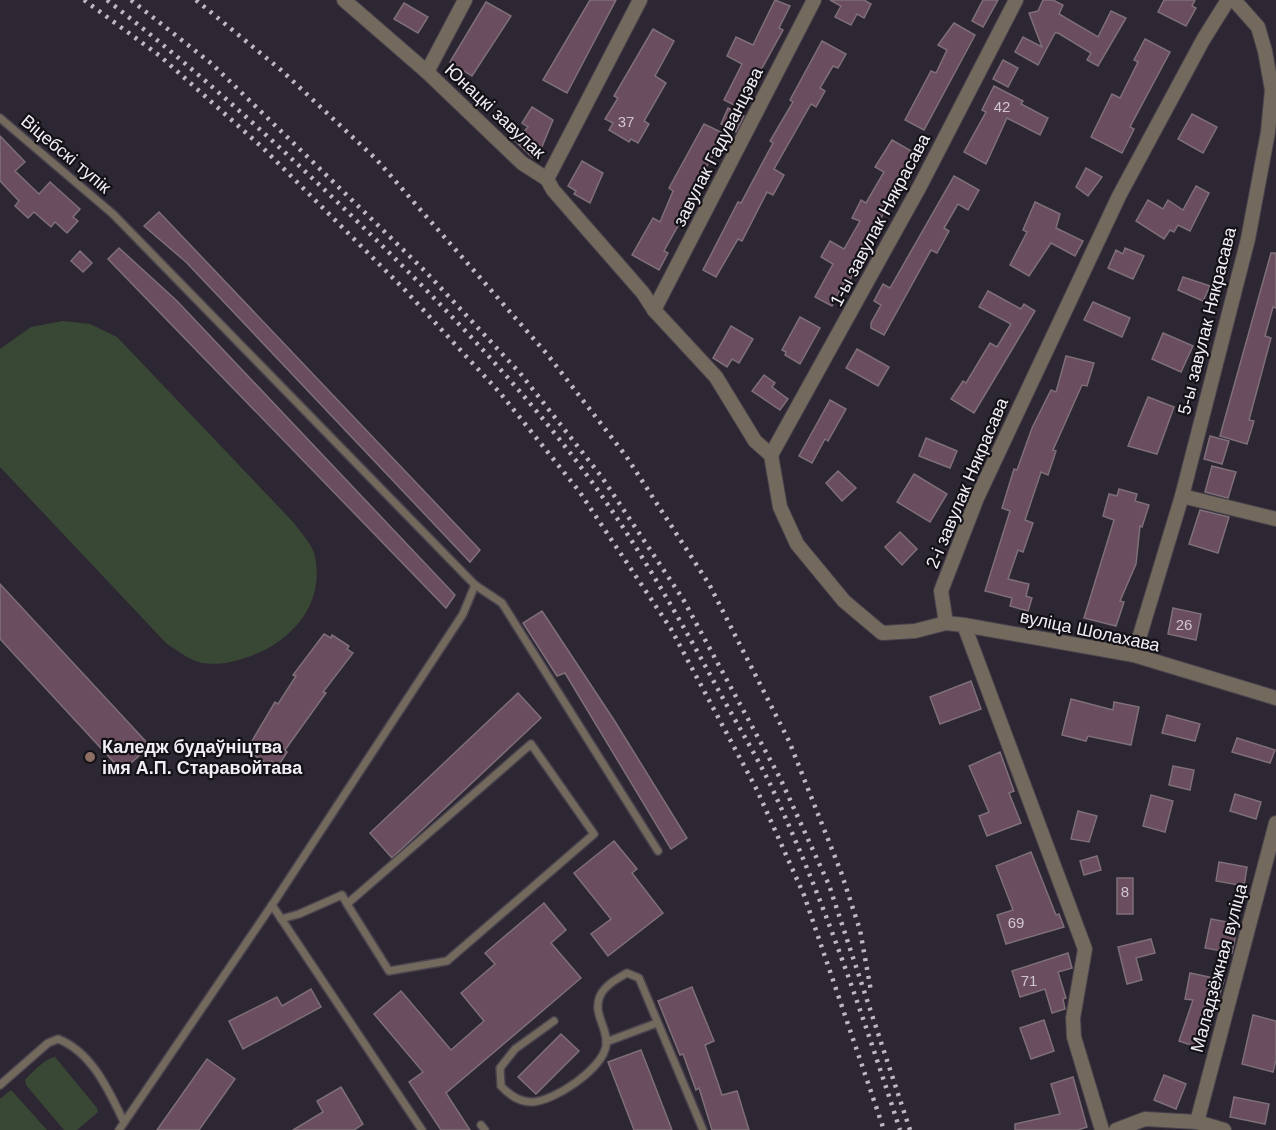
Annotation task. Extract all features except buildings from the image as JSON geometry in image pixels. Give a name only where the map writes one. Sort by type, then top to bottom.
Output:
[{"type":"street","points":[[344,0],[427,72]]},
{"type":"street","name":"Юнацкі завулак","points":[[465,0],[427,72],[522,162],[547,179],[553,190],[643,293],[654,310],[716,377],[755,441],[771,455]]},
{"type":"street","points":[[547,179],[640,0]]},
{"type":"street","name":"завулак Гадуванцэва","points":[[654,310],[814,0]]},
{"type":"street","name":"1-ы завулак Някрасава","points":[[771,455],[920,186],[1016,0]]},
{"type":"street","name":"2-і завулак Някрасава","points":[[946,623],[941,591],[977,498],[1119,196],[1203,40],[1228,0]]},
{"type":"street","name":"5-ы завулак Някрасава","points":[[1134,655],[1182,496],[1248,238],[1268,132],[1274,90],[1258,27],[1234,0]]},
{"type":"street","points":[[771,455],[780,507],[797,544],[844,601],[882,633],[915,631],[946,623],[964,625],[1085,949],[1073,1018],[1074,1036],[1102,1130]]},
{"type":"street","points":[[1182,496],[1276,519]]},
{"type":"street","name":"вуліца Шолахава","points":[[964,625],[1134,655],[1276,699]]},
{"type":"street","name":"Маладзёжная вуліца","points":[[1197,1122],[1276,823]]},
{"type":"street","points":[[1116,1130],[1145,1119],[1197,1122],[1224,1130]]},
{"type":"lane","name":"Віцебскі тупік","points":[[0,118],[113,214],[475,585],[502,603],[658,851]]},
{"type":"lane","points":[[119,1130],[272,905],[463,614],[475,585]]},
{"type":"lane","points":[[281,919],[299,914],[342,895],[347,904],[389,971],[447,961],[594,834],[531,744],[347,904]]},
{"type":"lane","points":[[272,905],[422,1130]]},
{"type":"lane","points":[[554,1021],[515,1049],[500,1068],[501,1086],[511,1097],[531,1102],[548,1099],[595,1066],[606,1048],[598,1018],[599,998],[609,985],[627,973],[639,978],[703,1130]]},
{"type":"lane","points":[[606,1042],[657,1023]]},
{"type":"lane","points":[[0,1085],[48,1043],[58,1040],[71,1045],[103,1080],[124,1122]]},
{"type":"green space","points":[[63,321],[90,324],[117,337],[294,523],[310,545],[314,553],[317,573],[315,591],[309,607],[287,635],[272,646],[233,661],[210,664],[198,662],[166,643],[0,467],[0,349],[31,327]]},
{"type":"green space","points":[[55,1057],[97,1108],[98,1112],[77,1130],[64,1130],[26,1085],[25,1080],[35,1070],[47,1060]]},
{"type":"green space","points":[[11,1090],[47,1130],[0,1130],[0,1099]]},
{"type":"railway","points":[[84,0],[160,56],[263,148],[404,289],[501,394],[579,491],[671,629],[757,790],[804,895],[884,1130]]},
{"type":"railway","points":[[107,0],[237,109],[392,255],[511,381],[592,482],[627,533],[659,586],[771,786],[825,913],[900,1130]]},
{"type":"railway","points":[[131,0],[212,64],[425,271],[520,373],[601,476],[683,599],[780,778],[829,885],[910,1130]]},
{"type":"railway","points":[[196,0],[281,70],[376,159],[547,354],[626,456],[709,584],[789,741],[841,872],[860,930],[871,991]]},
{"type":"place","name":"Каледж будаўніцтва імя А.П. Старавойтава","points":[[90,757]]}]
